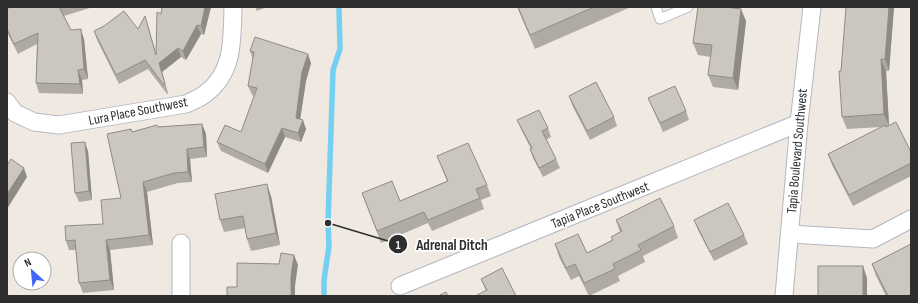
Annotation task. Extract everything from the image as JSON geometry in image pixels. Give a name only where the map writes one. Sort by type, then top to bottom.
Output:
[{"type":"street","name":"Lura Place Southwest","points":[[7,102],[15,113],[34,122],[59,125],[186,104],[205,95],[219,80],[228,64],[232,40],[233,7]]},
{"type":"street","name":"Tapia Boulevard Southwest","points":[[784,296],[799,123],[812,7]]},
{"type":"street","name":"Tapia Place Southwest","points":[[400,286],[799,123]]},
{"type":"street","points":[[790,234],[873,239],[911,219]]},
{"type":"street","points":[[181,243],[181,296]]},
{"type":"lane","points":[[656,7],[660,19],[688,7]]},
{"type":"building","points":[[8,7],[59,7],[71,30],[81,29],[84,69],[78,70],[80,84],[36,83],[38,33],[14,44],[7,29]]},
{"type":"building","points":[[162,7],[205,7],[201,26],[197,25],[183,51],[178,48],[159,63],[165,84],[164,85],[145,60],[116,75],[94,31],[104,26],[124,11],[138,29],[145,16],[156,55],[157,12],[161,14]]},
{"type":"building","points":[[518,7],[594,7],[530,35]]},
{"type":"building","points":[[698,7],[726,7],[741,9],[733,78],[708,75],[712,45],[693,43]]},
{"type":"building","points":[[846,7],[889,7],[885,59],[881,59],[884,114],[842,117],[839,71],[841,71]]},
{"type":"building","points":[[255,37],[308,54],[302,72],[296,118],[303,120],[298,133],[282,128],[265,164],[217,142],[225,125],[241,132],[257,88],[248,86],[254,52],[250,51]]},
{"type":"building","points":[[596,82],[614,117],[587,131],[569,96]]},
{"type":"building","points":[[675,86],[686,111],[660,123],[648,98]]},
{"type":"building","points":[[539,110],[548,128],[542,131],[556,159],[539,168],[530,149],[532,148],[517,120]]},
{"type":"building","points":[[896,122],[911,152],[911,163],[849,195],[828,154],[885,125],[886,127]]},
{"type":"building","points":[[202,124],[204,147],[187,149],[188,172],[174,173],[143,182],[149,235],[106,240],[110,280],[79,283],[75,240],[66,241],[65,226],[103,224],[101,200],[121,198],[107,134],[131,129],[132,132],[157,125],[158,127]]},
{"type":"building","points":[[85,142],[89,191],[75,193],[71,143]]},
{"type":"building","points":[[468,143],[487,185],[476,189],[480,198],[428,220],[424,212],[377,231],[362,193],[392,181],[400,201],[448,181],[437,156]]},
{"type":"building","points":[[11,159],[24,168],[7,194],[7,165]]},
{"type":"building","points":[[267,184],[276,233],[247,239],[243,216],[220,220],[215,194]]},
{"type":"building","points":[[660,198],[674,226],[638,245],[641,250],[613,264],[615,269],[584,283],[575,264],[566,268],[555,244],[578,234],[587,253],[613,240],[611,237],[622,231],[616,220]]},
{"type":"building","points":[[728,203],[744,235],[710,252],[694,220]]},
{"type":"building","points":[[911,244],[911,294],[908,296],[888,296],[872,264]]},
{"type":"building","points":[[281,253],[294,255],[291,276],[291,296],[227,296],[227,287],[237,287],[237,263],[279,264]]},
{"type":"building","points":[[818,266],[863,266],[863,296],[818,296]]},
{"type":"building","points":[[502,268],[516,296],[475,296],[487,290],[481,279]]},
{"type":"building","points":[[446,292],[448,296],[438,296]]},
{"type":"waterway","points":[[324,296],[324,280],[329,246],[328,223],[333,70],[340,49],[339,7]]},
{"type":"place","name":"Adrenal Ditch","points":[[328,223]]}]
